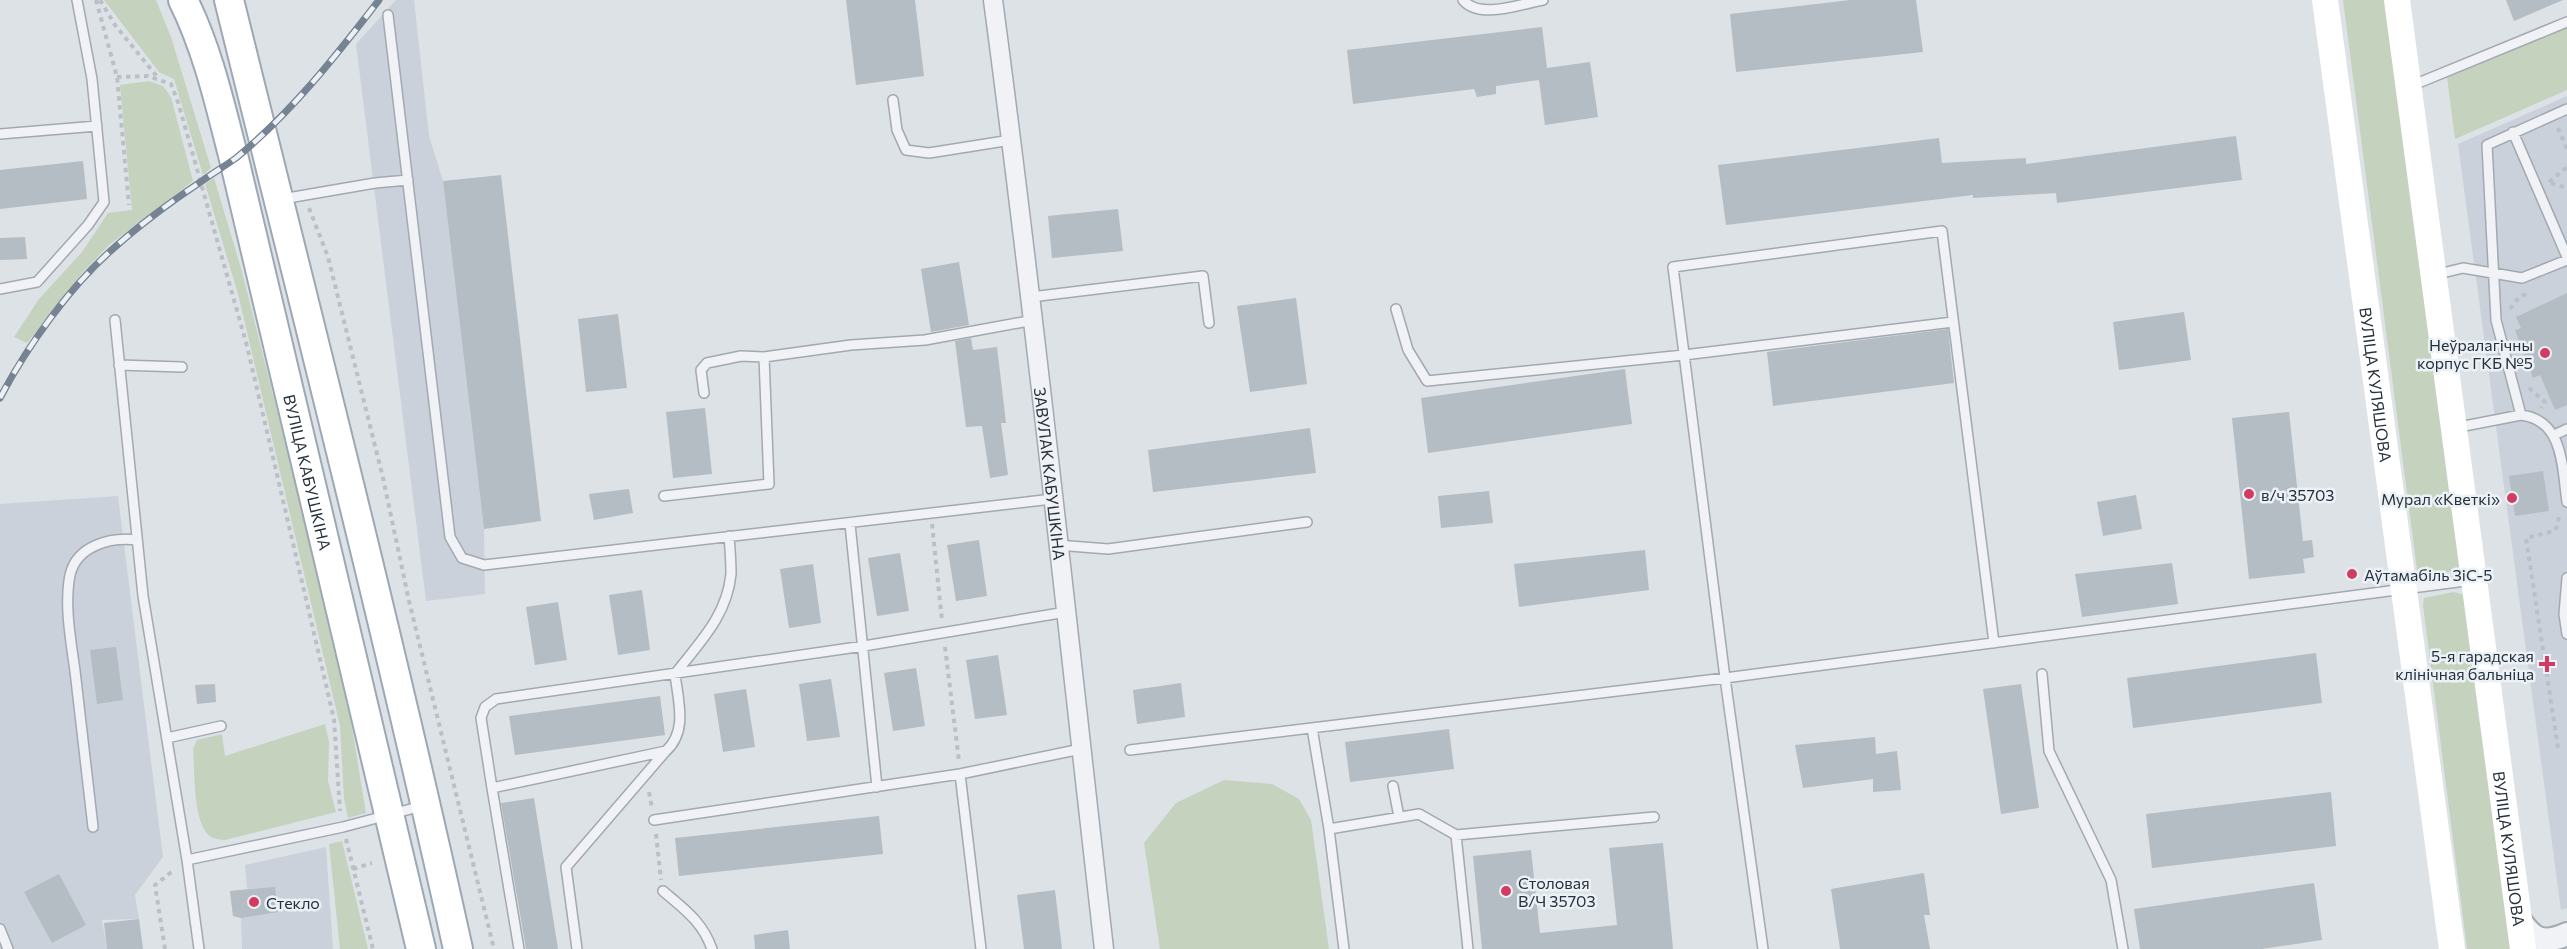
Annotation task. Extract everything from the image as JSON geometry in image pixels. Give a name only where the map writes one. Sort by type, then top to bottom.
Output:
[{"type":"main road","name":"ВУЛІЦА КАБУШКІНА","points":[[183,0],[194,21],[210,68],[234,159],[421,949]]},
{"type":"main road","points":[[229,0],[291,197],[314,336],[427,805],[458,949]]},
{"type":"main road","name":"ВУЛІЦА КУЛЯШОВА","points":[[2325,0],[2452,949]]},
{"type":"main road","name":"ВУЛІЦА КУЛЯШОВА","points":[[2397,0],[2452,429],[2512,850],[2523,949]]},
{"type":"street","name":"ЗАВУЛАК КАБУШКІНА","points":[[993,0],[1034,320],[1057,545],[1104,949]]},
{"type":"street","points":[[2520,920],[2528,933],[2539,939],[2553,940],[2567,934]]},
{"type":"lane","points":[[0,289],[37,282],[88,225],[104,202],[92,79],[77,0]]},
{"type":"lane","points":[[1462,0],[1475,9],[1489,10],[1543,0]]},
{"type":"lane","points":[[388,15],[450,537],[462,558],[484,565],[1052,499]]},
{"type":"lane","points":[[2408,87],[2567,22]]},
{"type":"lane","points":[[892,100],[897,130],[906,150],[929,153],[1011,140]]},
{"type":"lane","points":[[2521,415],[2496,320],[2487,145],[2567,109]]},
{"type":"lane","points":[[0,134],[96,126]]},
{"type":"lane","points":[[2432,275],[2463,268],[2522,278],[2567,259],[2514,132]]},
{"type":"lane","points":[[291,197],[408,180]]},
{"type":"lane","points":[[1763,949],[1725,678],[1673,267],[1942,231],[1994,643]]},
{"type":"lane","points":[[1031,297],[1203,276],[1209,323]]},
{"type":"lane","points":[[1396,309],[1408,350],[1427,381],[1684,355],[1953,322]]},
{"type":"lane","points":[[115,320],[143,596],[187,860],[199,949]]},
{"type":"lane","points":[[704,393],[701,370],[707,363],[741,356],[764,357],[851,345],[925,340],[1034,320]]},
{"type":"lane","points":[[664,496],[769,484],[764,357]]},
{"type":"lane","points":[[119,365],[182,367]]},
{"type":"lane","points":[[2452,429],[2521,415],[2535,418],[2549,427],[2554,435],[2558,446],[2567,502]]},
{"type":"lane","points":[[2554,435],[2567,429]]},
{"type":"lane","points":[[1057,545],[1108,549],[1307,522]]},
{"type":"lane","points":[[850,524],[877,787]]},
{"type":"lane","points":[[577,949],[566,867],[675,743],[681,724],[675,674],[713,628],[724,605],[731,574],[729,536]]},
{"type":"lane","points":[[93,827],[68,615],[70,573],[83,552],[104,542],[137,540]]},
{"type":"lane","points":[[2567,578],[2565,614],[2567,634]]},
{"type":"lane","points":[[1130,750],[1725,678],[2473,580]]},
{"type":"lane","points":[[519,949],[481,718],[485,707],[496,699],[864,646],[1066,612]]},
{"type":"lane","points":[[2042,674],[2049,751],[2111,880],[2122,949]]},
{"type":"lane","points":[[167,738],[221,726]]},
{"type":"lane","points":[[1312,728],[1329,829],[1344,949]]},
{"type":"lane","points":[[654,820],[960,774],[1081,749]]},
{"type":"lane","points":[[492,788],[666,751]]},
{"type":"lane","points":[[960,774],[981,949]]},
{"type":"lane","points":[[1393,786],[1399,817]]},
{"type":"lane","points":[[187,860],[390,816],[427,805]]},
{"type":"lane","points":[[1329,829],[1419,814],[1456,835],[1654,818]]},
{"type":"lane","points":[[1456,835],[1468,949]]},
{"type":"lane","points":[[663,891],[691,915],[706,932],[712,949]]},
{"type":"lane","points":[[0,928],[8,949]]},
{"type":"path","points":[[98,0],[117,77],[129,205]]},
{"type":"path","points":[[98,0],[115,25],[160,80]]},
{"type":"path","points":[[117,77],[148,76],[171,84],[178,102],[247,346],[334,719],[340,810]]},
{"type":"path","points":[[2552,116],[2567,149]]},
{"type":"path","points":[[2567,167],[2549,182],[2567,188]]},
{"type":"path","points":[[291,197],[328,257],[383,478],[409,601],[494,949]]},
{"type":"path","points":[[2508,316],[2510,308],[2519,297],[2538,289]]},
{"type":"path","points":[[2527,386],[2545,402],[2535,418]]},
{"type":"path","points":[[2558,508],[2560,519],[2554,531],[2550,534],[2526,538],[2558,748]]},
{"type":"path","points":[[345,838],[373,949]]},
{"type":"path","points":[[165,949],[155,885],[187,860]]},
{"type":"path","points":[[353,869],[372,863]]},
{"type":"shaded area","points":[[396,0],[414,0],[429,136],[443,181],[484,529],[485,594],[426,601],[356,44]]},
{"type":"shaded area","name":"5-я гарадская клінічная бальніца","points":[[2567,96],[2567,908],[2561,910],[2458,144]]},
{"type":"shaded area","points":[[118,496],[163,857],[135,895],[139,919],[102,920],[107,949],[0,949],[0,504]]},
{"type":"shaded area","points":[[326,847],[333,949],[242,949],[241,918],[233,916],[230,891],[247,889],[245,865]]},
{"type":"green space","points":[[104,0],[156,0],[171,37],[211,168],[203,175],[174,79],[159,72]]},
{"type":"green space","points":[[2343,0],[2387,0],[2460,566],[2433,575],[2417,570]]},
{"type":"green space","points":[[2567,28],[2567,90],[2455,139],[2447,77]]},
{"type":"green space","points":[[149,81],[163,86],[171,97],[193,181],[109,245],[82,273],[27,343],[14,337],[39,299],[82,252],[108,213],[132,210],[120,85]]},
{"type":"green space","points":[[214,178],[241,268],[286,446],[351,722],[366,813],[348,818],[344,799],[340,726],[238,294],[205,184]]},
{"type":"green space","points":[[2454,592],[2462,594],[2468,601],[2513,949],[2467,949],[2423,605],[2424,598]]},
{"type":"green space","points":[[325,724],[329,742],[328,781],[336,812],[225,840],[211,837],[200,821],[197,809],[193,749],[197,740],[222,734],[225,756]]},
{"type":"green space","points":[[1224,780],[1272,784],[1299,799],[1311,820],[1329,949],[1160,949],[1144,843],[1176,803]]},
{"type":"green space","points":[[342,841],[368,949],[340,949],[329,844]]},
{"type":"building","points":[[846,0],[915,0],[924,76],[856,85]]},
{"type":"building","points":[[1850,0],[1916,0],[1923,52],[1736,72],[1730,14]]},
{"type":"building","points":[[2506,0],[2563,0],[2514,21]]},
{"type":"building","points":[[1542,27],[1547,68],[1590,62],[1598,117],[1545,125],[1539,80],[1496,86],[1496,94],[1477,97],[1474,89],[1353,104],[1347,50]]},
{"type":"building","points":[[2236,136],[2242,180],[2057,203],[2056,193],[1973,198],[1973,195],[1726,225],[1718,165],[1939,138],[1942,163],[2026,158],[2026,164]]},
{"type":"building","points":[[83,161],[87,199],[0,209],[0,170]]},
{"type":"building","points":[[501,175],[541,521],[484,529],[443,181]]},
{"type":"building","points":[[1118,209],[1123,251],[1052,258],[1048,216]]},
{"type":"building","points":[[25,237],[27,259],[0,260],[0,238]]},
{"type":"building","points":[[959,262],[969,325],[931,332],[921,269]]},
{"type":"building","name":"Неўралагічны корпус ГКБ №5","points":[[2567,293],[2567,405],[2555,410],[2540,375],[2533,378],[2515,330],[2521,328],[2516,317]]},
{"type":"building","points":[[1296,298],[1307,384],[1250,392],[1237,306]]},
{"type":"building","points":[[2184,312],[2191,360],[2119,370],[2113,322]]},
{"type":"building","points":[[618,314],[627,388],[586,392],[578,319]]},
{"type":"building","points":[[1948,329],[1954,383],[1773,406],[1767,352]]},
{"type":"building","points":[[971,338],[973,350],[997,347],[1006,423],[1001,423],[1008,475],[990,478],[982,426],[966,427],[955,341]]},
{"type":"building","points":[[1625,369],[1632,424],[1428,453],[1421,398]]},
{"type":"building","points":[[705,408],[712,474],[673,478],[666,412]]},
{"type":"building","points":[[2289,412],[2303,541],[2312,540],[2314,557],[2303,559],[2305,573],[2249,579],[2232,418]]},
{"type":"building","points":[[1310,428],[1316,473],[1153,492],[1148,450]]},
{"type":"building","points":[[2543,471],[2549,511],[2515,516],[2509,476]]},
{"type":"building","points":[[629,489],[633,513],[594,520],[589,494]]},
{"type":"building","points":[[1489,491],[1493,523],[1441,528],[1438,496]]},
{"type":"building","points":[[2136,495],[2142,529],[2103,536],[2097,502]]},
{"type":"building","points":[[979,540],[987,596],[956,601],[947,545]]},
{"type":"building","points":[[1645,550],[1649,590],[1519,607],[1514,564]]},
{"type":"building","points":[[900,553],[909,611],[877,616],[868,558]]},
{"type":"building","points":[[2172,563],[2178,604],[2082,617],[2075,574]]},
{"type":"building","points":[[813,564],[821,623],[789,628],[780,569]]},
{"type":"building","points":[[642,590],[650,650],[618,655],[609,595]]},
{"type":"building","points":[[558,602],[567,660],[535,665],[526,607]]},
{"type":"building","points":[[116,647],[123,700],[97,704],[90,650]]},
{"type":"building","points":[[2316,653],[2322,703],[2133,728],[2127,678]]},
{"type":"building","points":[[998,655],[1007,715],[975,719],[966,660]]},
{"type":"building","points":[[916,668],[925,726],[893,731],[884,673]]},
{"type":"building","points":[[831,679],[840,737],[807,741],[799,684]]},
{"type":"building","points":[[1181,683],[1185,717],[1137,724],[1133,690]]},
{"type":"building","points":[[215,684],[216,702],[197,704],[195,685]]},
{"type":"building","points":[[2021,684],[2039,808],[2001,814],[1983,689]]},
{"type":"building","points":[[746,689],[755,747],[723,752],[714,694]]},
{"type":"building","points":[[660,696],[665,735],[515,755],[509,716]]},
{"type":"building","points":[[1449,729],[1454,769],[1350,782],[1345,742]]},
{"type":"building","points":[[1875,737],[1876,754],[1897,751],[1901,790],[1873,792],[1873,779],[1803,788],[1795,745]]},
{"type":"building","points":[[2331,792],[2336,846],[2152,868],[2146,814]]},
{"type":"building","points":[[534,798],[558,949],[526,949],[501,803]]},
{"type":"building","points":[[879,816],[883,854],[679,876],[675,838]]},
{"type":"building","name":"Столовая В/Ч 35703","points":[[1663,843],[1673,949],[1482,949],[1473,856],[1531,850],[1540,933],[1617,925],[1609,848]]},
{"type":"building","points":[[1924,873],[1930,915],[1924,915],[1930,949],[1840,949],[1831,889]]},
{"type":"building","points":[[59,874],[86,925],[52,943],[24,892]]},
{"type":"building","points":[[2314,883],[2322,940],[2262,949],[2140,949],[2134,909]]},
{"type":"building","name":"Стекло","points":[[275,887],[278,912],[241,918],[233,916],[230,891]]},
{"type":"building","points":[[1055,890],[1062,949],[1024,949],[1017,895]]},
{"type":"building","points":[[139,919],[143,949],[107,949],[104,923]]},
{"type":"building","points":[[788,930],[790,949],[755,949],[754,935]]},
{"type":"railway","points":[[0,398],[23,358],[51,317],[98,263],[157,212],[236,158],[276,122],[312,83],[379,0]]},
{"type":"place","name":"Неўралагічны корпус ГКБ №5","points":[[2545,353]]},
{"type":"place","name":"в/ч 35703","points":[[2249,494]]},
{"type":"place","name":"Мурал «Кветкі»","points":[[2512,498]]},
{"type":"place","name":"Аўтамабіль ЗіС-5","points":[[2352,574]]},
{"type":"place","name":"5-я гарадская клінічная бальніца","points":[[2547,664]]},
{"type":"place","name":"Столовая В/Ч 35703","points":[[1506,891]]},
{"type":"place","name":"Стекло","points":[[254,902]]}]
